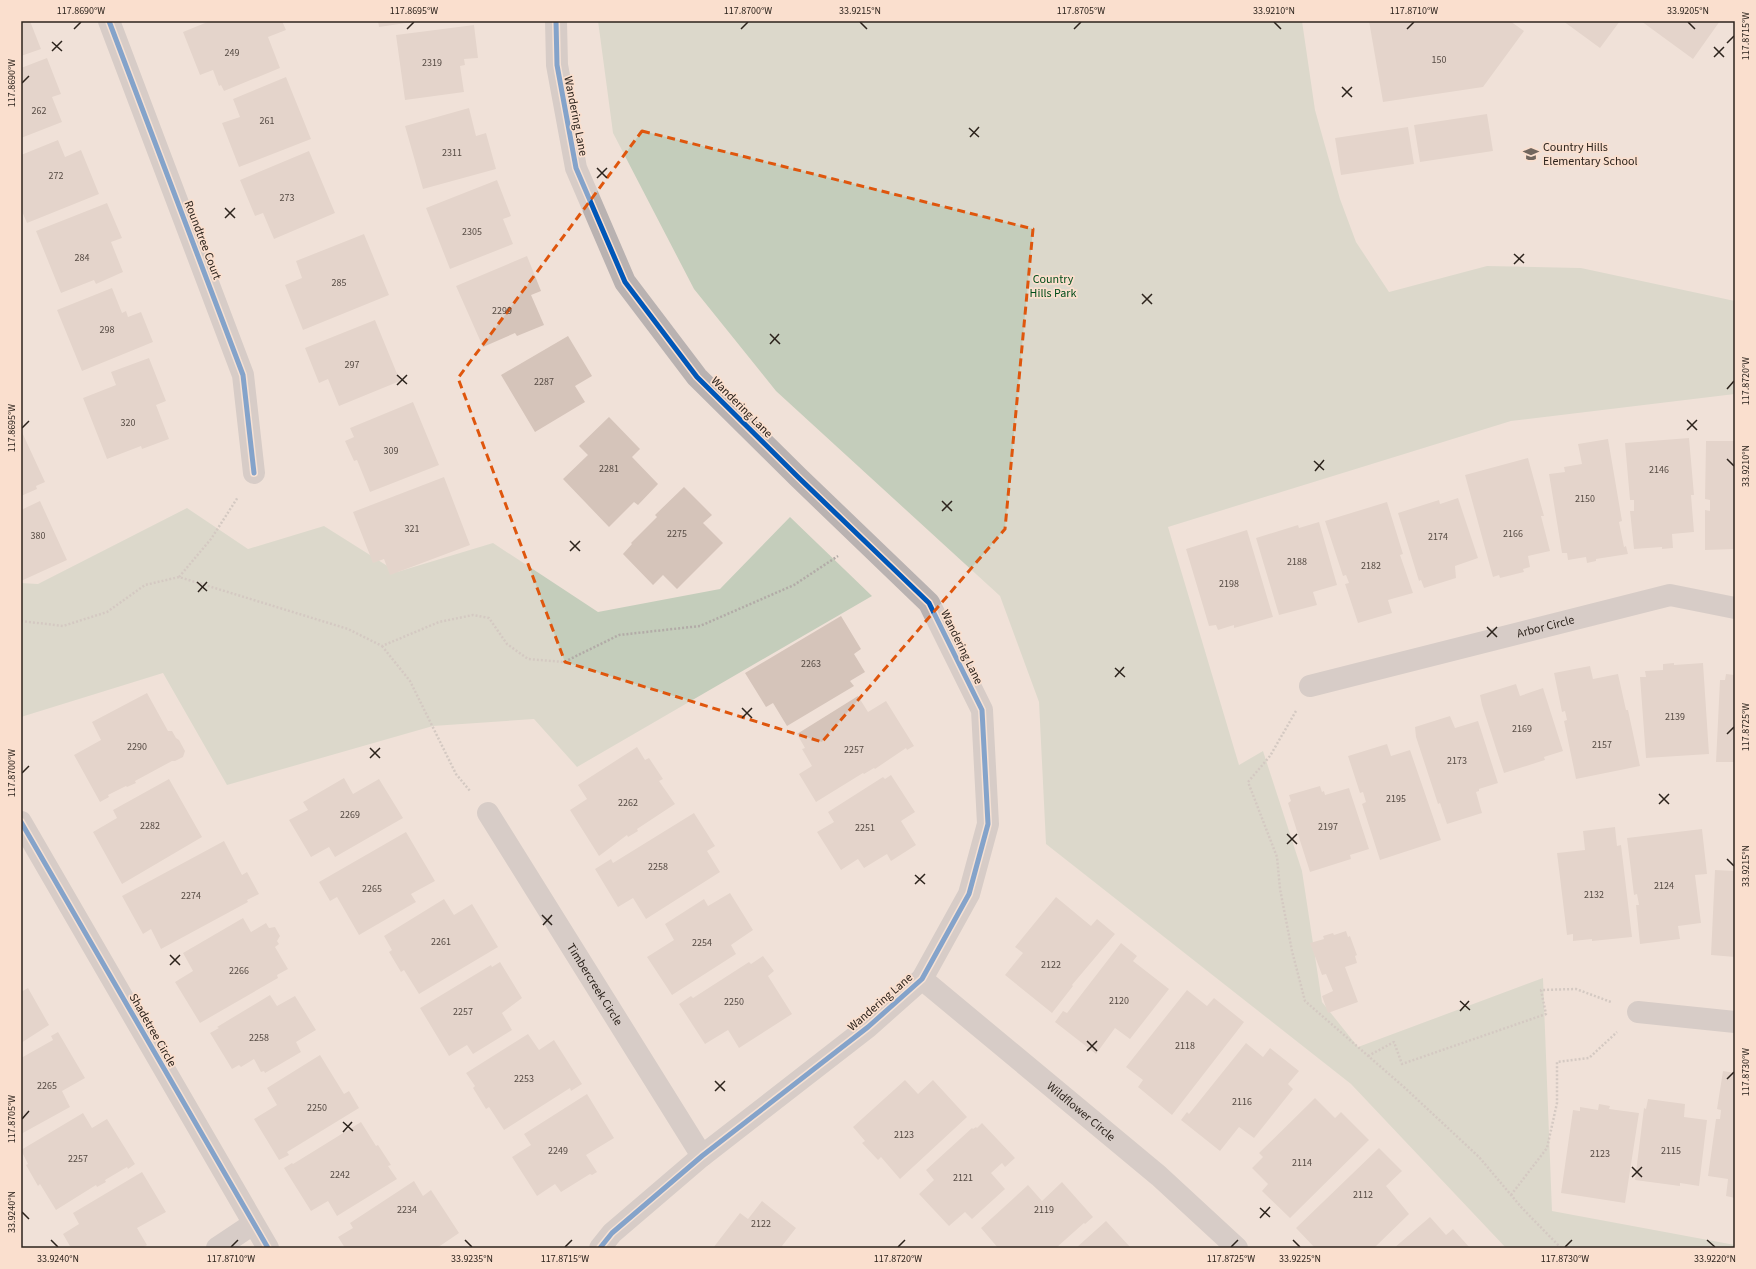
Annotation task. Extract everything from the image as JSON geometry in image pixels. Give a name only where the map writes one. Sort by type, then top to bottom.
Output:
[{"type":"street","name":"Roundtree Court","points":[[109,21],[243,375],[254,473]]},
{"type":"street","name":"Wandering Lane","points":[[556,21],[557,65],[576,168],[626,282],[697,377],[929,603],[982,710],[988,824],[968,894],[922,979],[868,1027],[702,1156],[612,1233],[600,1248]]},
{"type":"street","name":"Arbor Circle","points":[[1310,686],[1670,595],[1735,608]]},
{"type":"street","name":"Timbercreek Circle","points":[[488,813],[702,1156]]},
{"type":"street","name":"Shadetree Circle","points":[[21,822],[268,1248]]},
{"type":"street","name":"Wildflower Circle","points":[[922,979],[1159,1176],[1238,1248]]},
{"type":"street","points":[[1638,1012],[1735,1022]]},
{"type":"street","points":[[217,1248],[253,1224]]},
{"type":"path","points":[[179,577],[211,538],[254,473]]},
{"type":"path","points":[[382,646],[439,622],[473,615],[489,618],[507,644],[528,659],[564,662],[619,635],[700,626],[794,585],[862,538]]},
{"type":"path","points":[[21,621],[63,626],[107,612],[145,585],[179,577],[348,629],[382,646],[410,681],[456,774],[488,813]]},
{"type":"path","points":[[1310,686],[1270,756],[1248,782],[1277,857],[1280,889],[1304,1002],[1405,1088],[1479,1157],[1511,1195],[1561,1248]]},
{"type":"path","points":[[1368,1056],[1394,1042],[1402,1064],[1546,1014],[1541,990],[1576,989],[1638,1012],[1589,1058],[1557,1062],[1557,1103],[1547,1148],[1511,1195]]},
{"type":"highlighted area","points":[[642,131],[1033,229],[1005,529],[822,742],[565,662],[458,378]]},
{"type":"green space","name":"Country Hills Park","points":[[598,21],[1302,21],[1315,110],[1340,199],[1356,242],[1389,292],[1487,266],[1581,268],[1735,301],[1735,394],[1511,421],[1168,527],[1239,765],[1263,751],[1302,871],[1322,1002],[1358,1047],[1543,978],[1552,1211],[1735,1245],[1735,1248],[1506,1248],[1351,1084],[1046,844],[1039,702],[1000,596],[776,391],[694,289],[613,133]]},
{"type":"green space","points":[[187,508],[248,549],[324,526],[397,572],[493,543],[598,612],[720,589],[790,517],[872,596],[577,767],[534,719],[433,726],[227,785],[163,673],[21,717],[21,583],[38,584]]},
{"type":"building","points":[[21,21],[30,21],[41,49],[21,56]]},
{"type":"building","points":[[210,21],[282,21],[286,30],[268,37],[280,68],[224,91],[221,85],[219,86],[213,70],[200,75],[183,32]]},
{"type":"building","points":[[378,21],[413,21],[413,22],[379,27]]},
{"type":"building","points":[[1369,21],[1510,21],[1524,31],[1483,87],[1383,102]]},
{"type":"building","points":[[1563,21],[1620,21],[1600,48]]},
{"type":"building","points":[[1641,21],[1720,21],[1693,59]]},
{"type":"building","points":[[474,25],[478,58],[464,59],[465,65],[460,66],[464,92],[405,100],[396,35]]},
{"type":"building","points":[[47,58],[61,94],[52,97],[62,122],[21,138],[21,68]]},
{"type":"building","points":[[286,77],[311,139],[239,167],[222,123],[240,117],[233,99]]},
{"type":"building","points":[[469,108],[476,136],[486,133],[496,169],[423,189],[405,126]]},
{"type":"building","points":[[1487,114],[1493,151],[1420,162],[1414,125]]},
{"type":"building","points":[[1408,127],[1414,164],[1341,175],[1335,138]]},
{"type":"building","points":[[58,140],[65,157],[81,150],[99,194],[27,223],[21,209],[21,155]]},
{"type":"building","points":[[309,151],[335,213],[274,239],[263,213],[255,216],[240,180]]},
{"type":"building","points":[[497,180],[511,216],[503,219],[513,244],[450,269],[426,208]]},
{"type":"building","points":[[107,203],[122,238],[111,242],[123,272],[96,284],[94,280],[61,293],[36,231]]},
{"type":"building","points":[[364,234],[389,295],[303,330],[285,285],[302,278],[296,261]]},
{"type":"building","points":[[527,256],[541,291],[531,295],[544,325],[517,336],[515,333],[483,347],[456,286]]},
{"type":"building","points":[[112,288],[122,313],[126,311],[128,317],[141,312],[153,342],[82,371],[57,310]]},
{"type":"building","points":[[375,320],[400,381],[339,406],[328,379],[319,383],[305,348]]},
{"type":"building","points":[[568,336],[592,376],[575,386],[585,402],[535,432],[501,375]]},
{"type":"building","points":[[149,358],[166,401],[156,405],[169,439],[142,449],[141,446],[107,459],[83,398],[116,385],[111,372]]},
{"type":"building","points":[[413,402],[439,465],[370,492],[357,460],[354,461],[345,441],[354,437],[350,428]]},
{"type":"building","points":[[609,417],[640,449],[632,457],[658,484],[638,505],[634,502],[609,527],[563,479],[588,455],[579,446]]},
{"type":"building","points":[[21,430],[45,482],[36,486],[37,489],[21,496]]},
{"type":"building","points":[[1689,438],[1694,495],[1691,495],[1694,532],[1672,534],[1673,548],[1662,549],[1662,547],[1634,549],[1630,511],[1634,511],[1634,500],[1630,500],[1625,443]]},
{"type":"building","points":[[1608,439],[1622,521],[1619,522],[1624,547],[1626,546],[1628,554],[1596,559],[1596,561],[1587,563],[1586,557],[1568,560],[1567,553],[1562,553],[1549,474],[1565,472],[1564,467],[1582,464],[1578,444]]},
{"type":"building","points":[[1706,441],[1735,441],[1735,549],[1705,550],[1705,510],[1710,511],[1710,500],[1705,499]]},
{"type":"building","points":[[1528,458],[1544,516],[1541,516],[1550,551],[1528,556],[1530,567],[1523,569],[1524,572],[1500,578],[1499,575],[1493,577],[1465,475]]},
{"type":"building","points":[[444,477],[470,545],[390,575],[384,559],[373,563],[353,512]]},
{"type":"building","points":[[684,487],[712,515],[703,523],[723,543],[677,589],[663,575],[653,585],[623,554],[632,544],[631,543],[657,517],[655,515]]},
{"type":"building","points":[[1458,498],[1478,558],[1455,566],[1456,578],[1424,588],[1421,580],[1419,581],[1398,513],[1439,500],[1440,504]]},
{"type":"building","points":[[40,501],[67,560],[21,581],[21,510]]},
{"type":"building","points":[[1387,502],[1403,554],[1400,555],[1413,593],[1388,600],[1392,613],[1358,623],[1345,584],[1349,583],[1346,575],[1343,576],[1325,521]]},
{"type":"building","points":[[1319,522],[1337,585],[1313,592],[1317,605],[1279,615],[1256,538],[1298,525],[1299,528]]},
{"type":"building","points":[[1247,530],[1273,617],[1234,628],[1234,625],[1218,630],[1216,625],[1209,626],[1186,549]]},
{"type":"building","points":[[841,616],[861,649],[854,654],[865,672],[850,681],[854,686],[787,726],[773,703],[766,707],[745,673]]},
{"type":"building","points":[[1674,663],[1674,665],[1703,663],[1709,754],[1646,758],[1640,677],[1646,677],[1645,671],[1663,670],[1663,664]]},
{"type":"building","points":[[1590,666],[1593,679],[1618,674],[1626,710],[1628,710],[1640,766],[1576,779],[1564,721],[1567,720],[1565,711],[1562,712],[1554,673]]},
{"type":"building","points":[[1726,674],[1735,675],[1735,762],[1716,762],[1720,680],[1725,680]]},
{"type":"building","points":[[1516,684],[1520,696],[1543,688],[1563,751],[1544,757],[1545,760],[1504,773],[1480,695]]},
{"type":"building","points":[[147,693],[168,731],[172,731],[179,740],[185,751],[183,757],[172,761],[135,781],[136,783],[108,795],[109,797],[100,802],[74,755],[101,740],[92,722]]},
{"type":"building","points":[[858,696],[868,712],[886,701],[914,746],[907,750],[906,748],[875,769],[874,768],[864,774],[863,773],[816,802],[799,774],[812,766],[802,749],[805,748],[797,734]]},
{"type":"building","points":[[1450,716],[1455,728],[1478,721],[1498,783],[1479,789],[1479,791],[1476,792],[1482,813],[1447,824],[1440,803],[1438,804],[1416,737],[1415,727]]},
{"type":"building","points":[[1387,744],[1391,756],[1410,750],[1441,840],[1380,860],[1362,804],[1366,802],[1363,792],[1360,793],[1348,756]]},
{"type":"building","points":[[637,747],[645,760],[649,758],[663,779],[659,781],[675,804],[637,829],[638,831],[628,837],[627,835],[599,856],[570,810],[587,799],[578,785]]},
{"type":"building","points":[[891,775],[915,812],[901,821],[916,845],[891,861],[887,854],[864,868],[858,859],[841,870],[817,832],[834,822],[828,812],[883,777],[885,779]]},
{"type":"building","points":[[344,778],[353,794],[379,779],[403,818],[335,857],[329,847],[311,857],[289,820],[308,810],[303,802]]},
{"type":"building","points":[[169,779],[202,837],[122,884],[93,832],[117,818],[113,810]]},
{"type":"building","points":[[1320,786],[1325,795],[1349,788],[1369,849],[1350,855],[1351,859],[1310,872],[1288,803],[1291,801],[1289,795]]},
{"type":"building","points":[[694,813],[715,846],[707,851],[720,872],[646,919],[633,898],[618,907],[595,869],[611,859],[613,863]]},
{"type":"building","points":[[1615,827],[1617,846],[1621,845],[1632,937],[1592,941],[1592,939],[1573,941],[1573,934],[1567,935],[1557,853],[1585,850],[1583,831]]},
{"type":"building","points":[[1702,829],[1707,874],[1695,875],[1701,923],[1678,926],[1680,939],[1640,944],[1636,905],[1639,905],[1637,894],[1634,895],[1627,838]]},
{"type":"building","points":[[406,832],[435,881],[411,894],[416,902],[359,935],[337,897],[330,901],[319,882]]},
{"type":"building","points":[[224,841],[242,875],[247,872],[259,894],[247,900],[248,902],[161,949],[151,929],[143,934],[122,896]]},
{"type":"building","points":[[1715,870],[1735,871],[1735,957],[1711,955]]},
{"type":"building","points":[[730,893],[753,930],[731,945],[736,954],[672,995],[647,957],[674,940],[665,924],[704,899],[708,906]]},
{"type":"building","points":[[1056,897],[1091,926],[1097,919],[1115,934],[1072,985],[1073,986],[1052,1013],[1005,975],[1023,953],[1015,947]]},
{"type":"building","points":[[444,899],[454,915],[472,904],[498,947],[419,994],[404,970],[401,972],[389,952],[392,950],[384,936]]},
{"type":"building","points":[[243,918],[251,932],[266,923],[269,928],[275,927],[280,936],[277,941],[279,944],[275,947],[288,969],[277,975],[278,978],[200,1023],[175,982],[193,971],[183,953]]},
{"type":"building","points":[[1346,931],[1348,937],[1350,936],[1357,955],[1355,956],[1357,963],[1345,967],[1358,1002],[1328,1013],[1322,996],[1333,991],[1326,974],[1322,975],[1310,943],[1324,939],[1323,936],[1333,933],[1334,935]]},
{"type":"building","points":[[1121,943],[1137,956],[1133,961],[1169,989],[1130,1039],[1115,1028],[1096,1054],[1055,1022],[1063,1011],[1067,1013]]},
{"type":"building","points":[[763,956],[774,971],[768,976],[792,1014],[739,1048],[728,1030],[705,1044],[679,1004],[691,996],[693,998],[749,962],[751,964]]},
{"type":"building","points":[[500,962],[522,998],[502,1013],[512,1030],[473,1054],[467,1045],[449,1056],[420,1008],[491,965],[492,967]]},
{"type":"building","points":[[28,988],[49,1025],[21,1043],[21,992]]},
{"type":"building","points":[[1187,990],[1207,1006],[1214,998],[1244,1022],[1172,1115],[1138,1087],[1143,1080],[1126,1067]]},
{"type":"building","points":[[270,995],[277,1006],[295,996],[316,1030],[296,1042],[301,1052],[265,1073],[264,1071],[261,1072],[254,1059],[241,1067],[239,1065],[232,1069],[210,1033],[219,1028],[217,1027]]},
{"type":"building","points":[[58,1032],[85,1078],[62,1091],[70,1107],[21,1134],[21,1058],[53,1040],[51,1036]]},
{"type":"building","points":[[528,1034],[539,1050],[554,1040],[582,1084],[571,1091],[570,1088],[504,1130],[489,1107],[486,1109],[473,1088],[475,1086],[466,1073]]},
{"type":"building","points":[[1246,1043],[1263,1057],[1270,1048],[1299,1071],[1288,1084],[1293,1089],[1254,1138],[1239,1127],[1220,1151],[1181,1120],[1187,1112],[1189,1114]]},
{"type":"building","points":[[320,1055],[344,1094],[349,1091],[359,1108],[287,1152],[289,1155],[279,1160],[254,1119],[277,1105],[267,1088]]},
{"type":"building","points":[[1723,1071],[1735,1073],[1735,1198],[1726,1196],[1728,1179],[1708,1176],[1716,1119],[1720,1119],[1721,1110],[1717,1109]]},
{"type":"building","points":[[905,1080],[918,1094],[933,1080],[967,1117],[900,1179],[881,1157],[878,1160],[862,1143],[865,1141],[853,1127]]},
{"type":"building","points":[[587,1094],[614,1138],[586,1155],[597,1172],[592,1175],[590,1174],[561,1192],[555,1184],[537,1196],[512,1157],[531,1145],[524,1134]]},
{"type":"building","points":[[1315,1098],[1335,1118],[1341,1112],[1369,1140],[1290,1218],[1262,1191],[1268,1184],[1252,1168],[1263,1157],[1259,1153]]},
{"type":"building","points":[[1648,1099],[1685,1104],[1684,1117],[1707,1120],[1699,1186],[1680,1183],[1680,1186],[1635,1180],[1644,1108],[1646,1109]]},
{"type":"building","points":[[1599,1104],[1610,1106],[1609,1109],[1639,1113],[1625,1203],[1561,1193],[1573,1110],[1580,1111],[1580,1107],[1598,1110]]},
{"type":"building","points":[[83,1113],[92,1128],[107,1119],[135,1164],[105,1180],[106,1182],[97,1187],[96,1185],[56,1210],[40,1184],[38,1186],[26,1165],[28,1164],[21,1150]]},
{"type":"building","points":[[361,1122],[376,1146],[378,1145],[391,1165],[388,1166],[397,1179],[337,1216],[328,1201],[311,1211],[284,1168]]},
{"type":"building","points":[[982,1123],[1015,1158],[1005,1167],[1002,1163],[991,1173],[1005,1189],[972,1219],[965,1212],[949,1226],[919,1194],[934,1180],[926,1170],[972,1128],[977,1128]]},
{"type":"building","points":[[1379,1148],[1402,1171],[1386,1186],[1409,1214],[1374,1248],[1315,1248],[1296,1228]]},
{"type":"building","points":[[142,1172],[166,1212],[137,1228],[147,1245],[142,1248],[71,1248],[63,1234],[79,1224],[73,1213]]},
{"type":"building","points":[[414,1181],[423,1196],[431,1190],[459,1233],[437,1248],[345,1248],[338,1237],[353,1228],[350,1223]]},
{"type":"building","points":[[1062,1182],[1093,1217],[1056,1248],[998,1248],[981,1228],[1028,1185],[1042,1201]]},
{"type":"building","points":[[762,1201],[796,1228],[782,1246],[784,1248],[713,1248],[740,1213],[748,1219]]},
{"type":"building","points":[[1430,1217],[1446,1235],[1453,1229],[1470,1248],[1394,1248]]},
{"type":"building","points":[[1106,1221],[1131,1248],[1076,1248]]},
{"type":"cycle path","points":[[109,21],[243,375],[254,473]]},
{"type":"cycle path","points":[[556,21],[557,65],[576,168],[625,282],[697,377],[929,603],[982,710],[988,824],[969,894],[922,979],[868,1027],[702,1156],[612,1233],[600,1248]]},
{"type":"cycle path","points":[[21,822],[268,1248]]},
{"type":"place","name":"Country Hills Elementary School","points":[[1531,154]]}]
